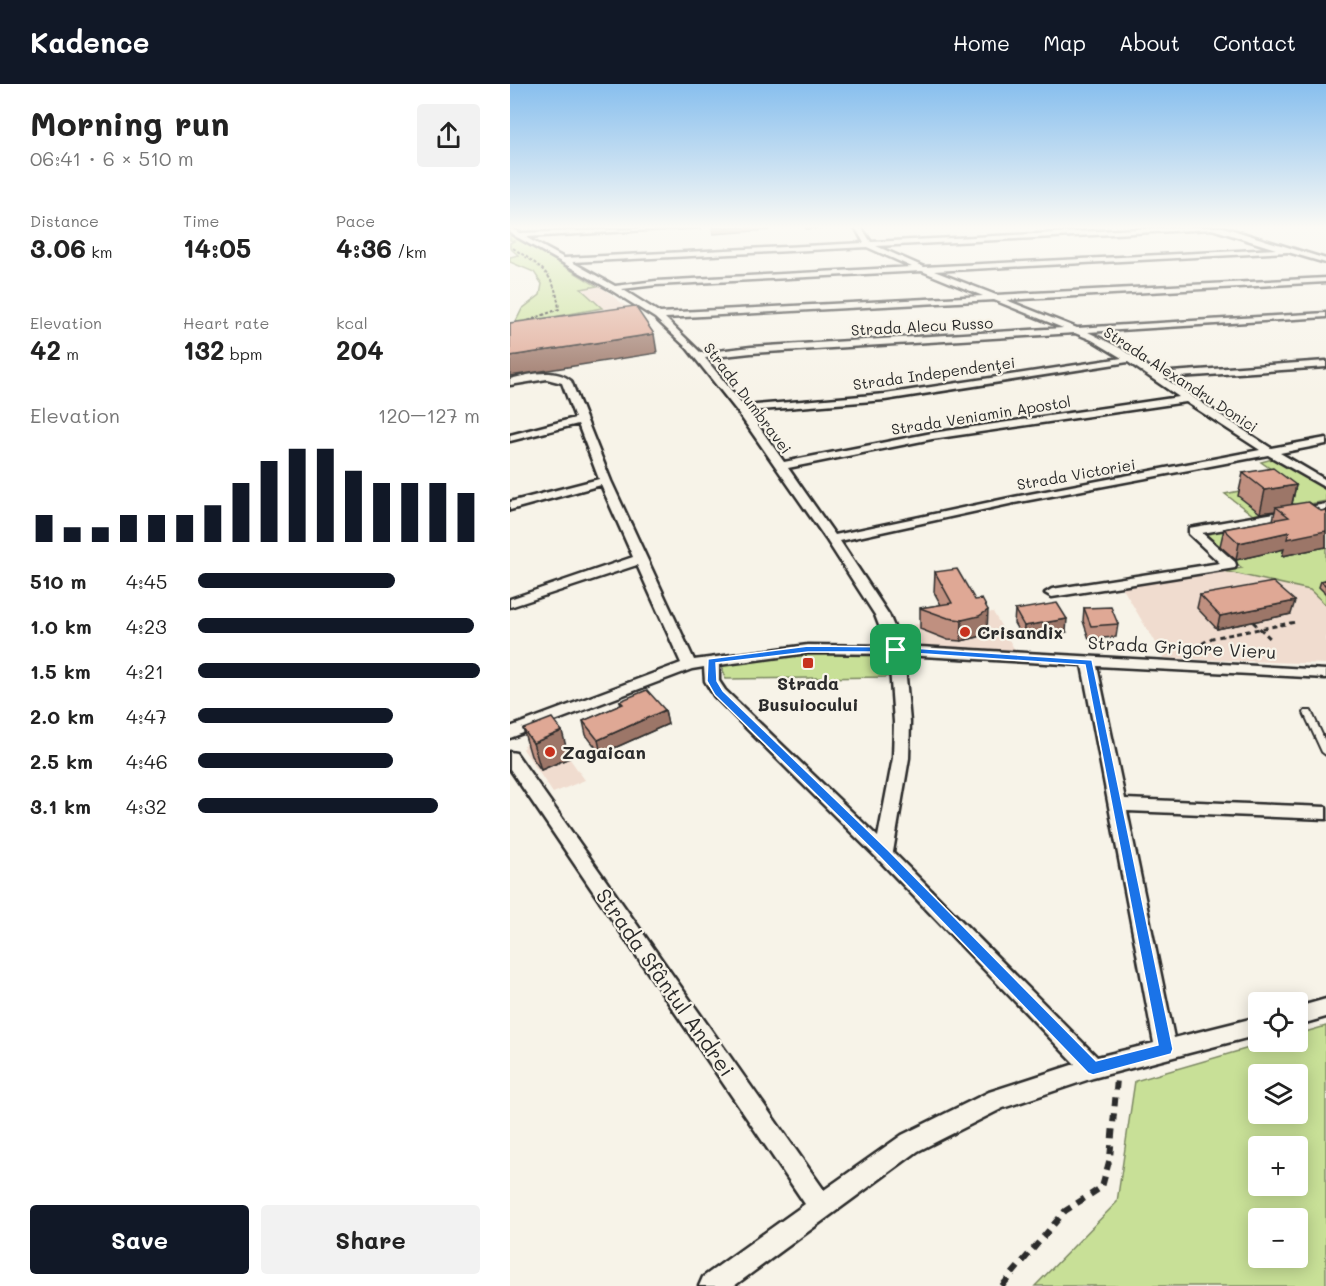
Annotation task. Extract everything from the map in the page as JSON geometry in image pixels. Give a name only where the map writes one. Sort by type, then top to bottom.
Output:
[{"type":"street","name":"Strada Dumbravei","points":[[605,283],[658,316],[700,356],[741,409],[882,615],[896,650],[902,722],[901,758],[884,854]]},
{"type":"street","points":[[614,288],[655,283]]},
{"type":"street","name":"Strada Alexandru Donici","points":[[959,283],[1095,338],[1130,359],[1235,431],[1326,486]]},
{"type":"street","points":[[658,316],[1266,283]]},
{"type":"street","name":"Strada Alecu Russo","points":[[700,356],[762,349],[1326,315]]},
{"type":"street","name":"Strada Independenţei","points":[[741,409],[885,396],[1130,359]]},
{"type":"street","points":[[1154,376],[1326,364]]},
{"type":"street","points":[[510,382],[549,376],[566,381],[605,481],[689,665]]},
{"type":"street","name":"Strada Veniamin Apostol","points":[[780,466],[827,455],[966,431],[1187,399]]},
{"type":"street","points":[[510,438],[580,420]]},
{"type":"street","name":"Strada Victoriei","points":[[832,539],[1014,501],[1326,441]]},
{"type":"street","points":[[510,506],[605,481]]},
{"type":"street","points":[[1052,593],[1230,565],[1193,531],[1326,508]]},
{"type":"street","points":[[510,603],[641,559]]},
{"type":"street","name":"Strada Grigore Vieru","points":[[510,733],[689,665],[808,649],[896,650],[1326,674]]},
{"type":"street","points":[[711,661],[712,681],[719,693],[884,854],[1093,1068]]},
{"type":"street","points":[[1089,662],[1166,1049]]},
{"type":"street","name":"Strada Sfântul Andrei","points":[[510,757],[822,1208]]},
{"type":"street","points":[[1117,805],[1326,813]]},
{"type":"street","points":[[1308,1013],[1326,1008]]},
{"type":"street","points":[[712,1286],[910,1143],[997,1099],[1093,1068],[1248,1028]]},
{"type":"lane","points":[[1308,713],[1326,752]]},
{"type":"path","points":[[520,324],[559,309],[554,283]]},
{"type":"path","points":[[1253,622],[1270,639]]},
{"type":"path","points":[[1205,653],[1203,643],[1212,638],[1296,622]]},
{"type":"path","points":[[1002,1286],[1065,1211],[1102,1187],[1110,1158],[1119,1061]]},
{"type":"shaded area","points":[[599,285],[643,320],[565,317],[601,308],[580,289]]},
{"type":"shaded area","points":[[1224,571],[1310,590],[1326,605],[1326,664],[1164,658],[1122,587]]},
{"type":"shaded area","points":[[993,612],[1016,652],[929,647],[915,641],[905,626]]},
{"type":"shaded area","points":[[551,733],[585,780],[553,793],[523,749],[525,743]]},
{"type":"green space","points":[[592,283],[597,286],[581,289],[602,308],[510,325],[515,323],[522,309],[540,295],[542,284]]},
{"type":"green space","points":[[1276,458],[1326,489],[1326,501],[1253,515],[1225,494],[1288,481],[1261,462]]},
{"type":"green space","points":[[1326,511],[1326,605],[1310,590],[1224,571],[1242,568],[1201,533]]},
{"type":"green space","points":[[841,652],[890,656],[887,677],[725,679],[722,665],[795,653]]},
{"type":"green space","points":[[1326,1026],[1326,1286],[1035,1286],[1117,1202],[1135,1081],[1248,1048],[1248,1052],[1308,1052],[1308,1031]]},
{"type":"building","points":[[635,306],[654,334],[510,356],[510,323]]},
{"type":"building","points":[[1273,468],[1296,485],[1265,490],[1243,473]]},
{"type":"building","points":[[1308,502],[1321,511],[1326,510],[1326,531],[1287,539],[1289,532],[1239,543],[1224,529],[1289,517],[1276,507]]},
{"type":"building","points":[[957,569],[975,600],[982,599],[988,610],[979,616],[962,620],[948,618],[920,608],[952,603],[935,572]]},
{"type":"building","points":[[1273,582],[1295,601],[1220,616],[1200,595]]},
{"type":"building","points":[[1057,603],[1067,619],[1024,626],[1015,610]]},
{"type":"building","points":[[1111,607],[1118,624],[1091,626],[1084,608]]},
{"type":"building","points":[[647,690],[665,710],[598,740],[583,721],[623,704],[620,701]]},
{"type":"building","points":[[552,718],[562,731],[533,743],[523,729]]},
{"type":"place","name":"Crisandix","points":[[965,632]]},
{"type":"place","name":"Strada Busuiocului","points":[[808,663]]},
{"type":"place","name":"Zagaican","points":[[550,752]]},
{"type":"route","points":[[808,649],[896,650],[1089,662],[1166,1049],[1093,1068],[884,854],[719,693],[712,681],[711,661],[808,649]]}]
